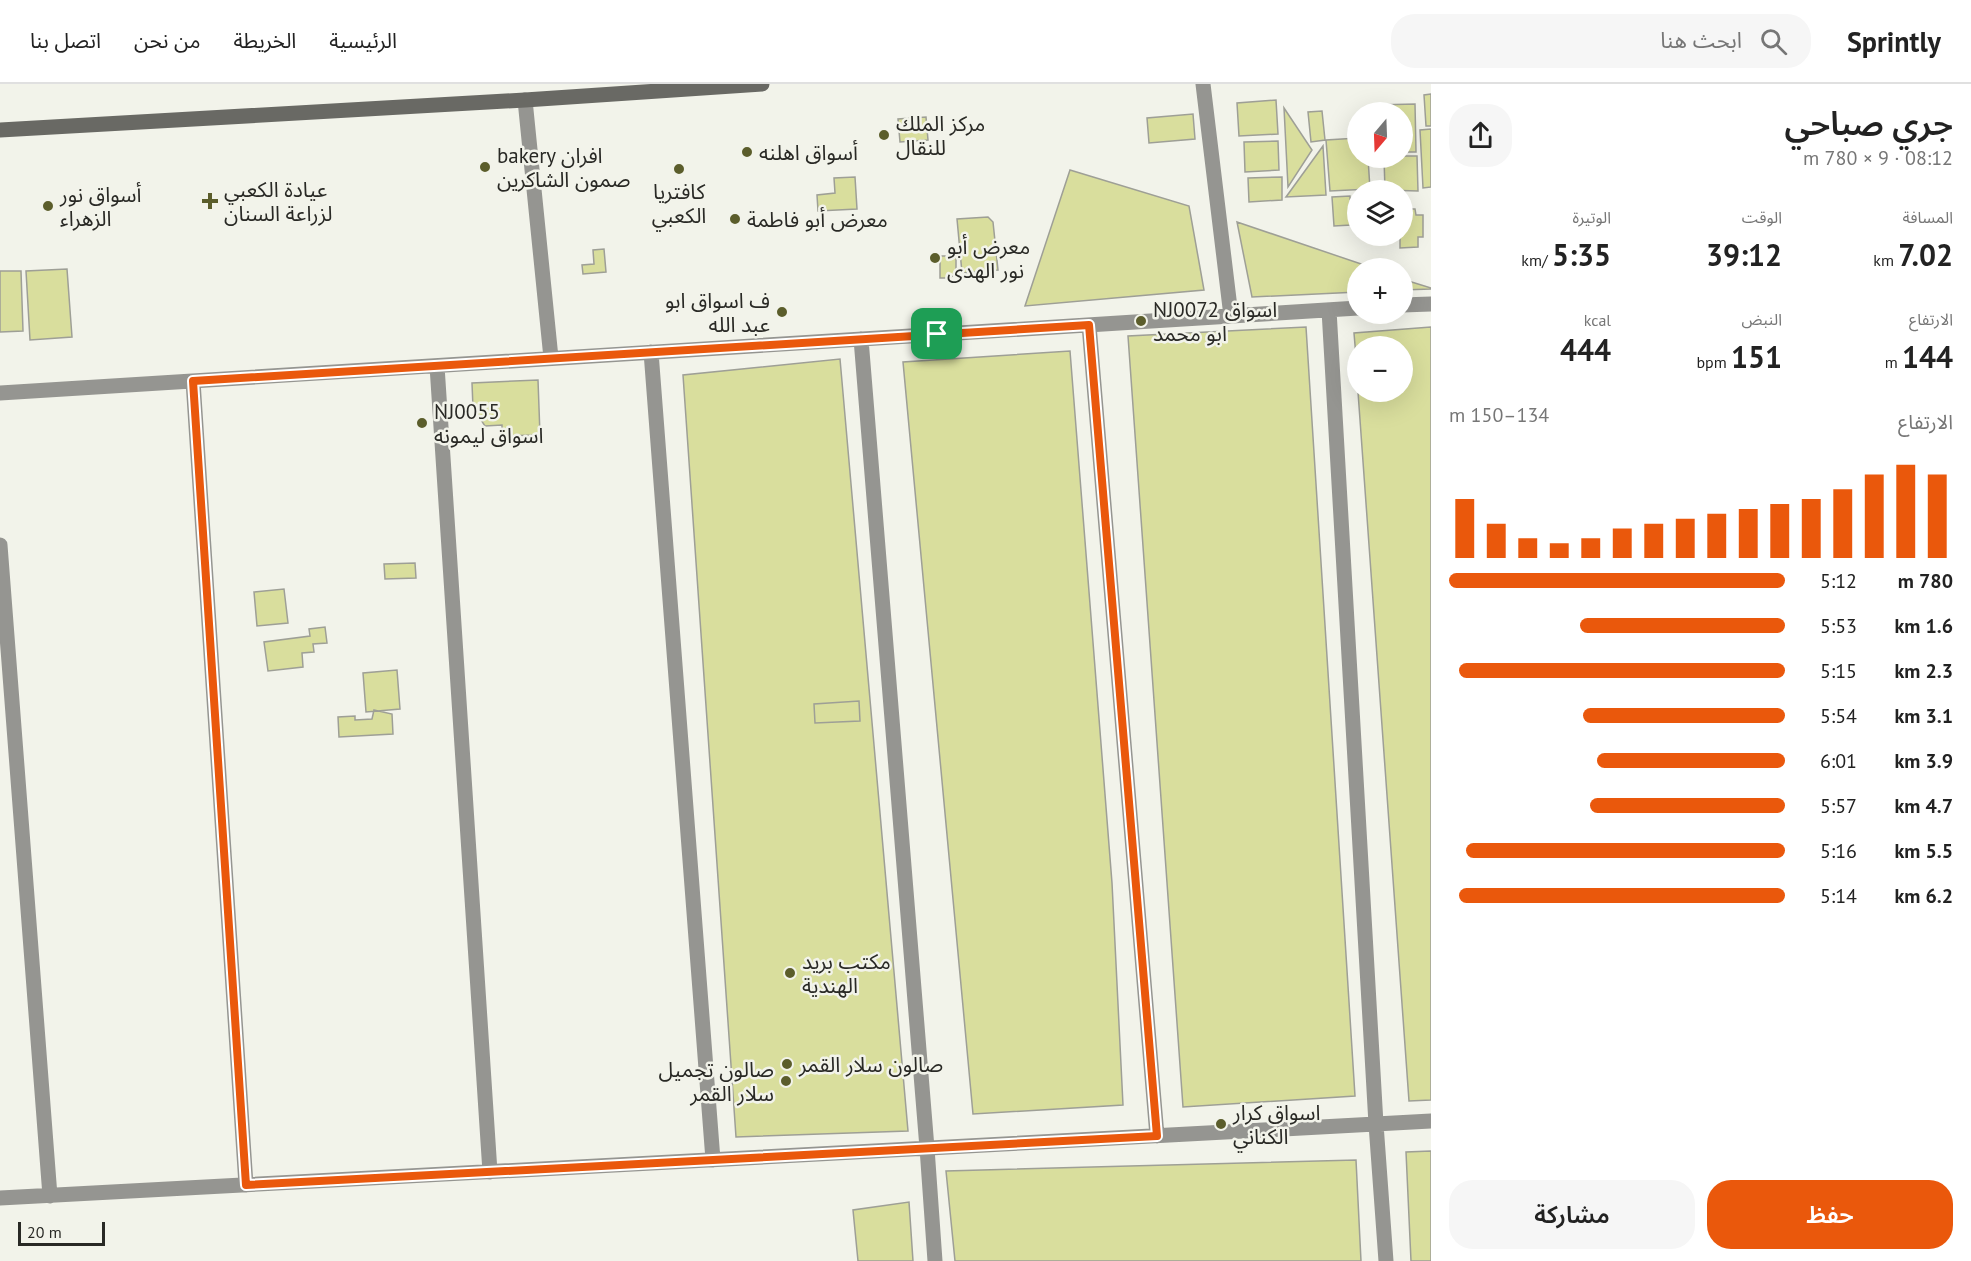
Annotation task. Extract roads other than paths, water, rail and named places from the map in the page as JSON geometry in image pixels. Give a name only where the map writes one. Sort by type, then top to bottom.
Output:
[{"type":"main road","points":[[0,130],[762,84]]},
{"type":"street","points":[[1203,84],[1231,316]]},
{"type":"street","points":[[525,100],[551,358]]},
{"type":"street","points":[[1413,305],[1431,304]]},
{"type":"street","points":[[0,393],[1347,309]]},
{"type":"street","points":[[1329,310],[1386,1261]]},
{"type":"street","points":[[1089,325],[1157,1136]]},
{"type":"street","points":[[861,339],[935,1261]]},
{"type":"street","points":[[651,352],[713,1160]]},
{"type":"street","points":[[437,366],[490,1172]]},
{"type":"street","points":[[193,381],[246,1185]]},
{"type":"street","points":[[0,545],[50,1196]]},
{"type":"street","points":[[0,1198],[1431,1121]]},
{"type":"place","name":"مركز الملك للنقال","points":[[884,135]]},
{"type":"place","name":"أسواق اهلنه","points":[[747,152]]},
{"type":"place","name":"bakery افران صمون الشاكرين","points":[[485,167]]},
{"type":"place","name":"كافتريا الكعبي","points":[[679,169]]},
{"type":"place","name":"عيادة الكعبي لزراعة السنان","points":[[210,201]]},
{"type":"place","name":"أسواق نور الزهراء","points":[[48,206]]},
{"type":"place","name":"معرض أبو فاطمة","points":[[735,219]]},
{"type":"place","name":"معرض أبو نور الهدى","points":[[935,258]]},
{"type":"place","name":"ف اسواق ابو عبد الله","points":[[782,312]]},
{"type":"place","name":"NJ0072 اسواق ابو محمد","points":[[1141,321]]},
{"type":"place","name":"NJ0055 اسواق ليمونه","points":[[422,423]]},
{"type":"place","name":"مكتب بريد الهندية","points":[[790,973]]},
{"type":"place","name":"صالون سلار القمر","points":[[787,1064]]},
{"type":"place","name":"صالون تجميل سلار القمر","points":[[786,1081]]},
{"type":"place","name":"اسواق كرار الكناني","points":[[1221,1124]]}]
